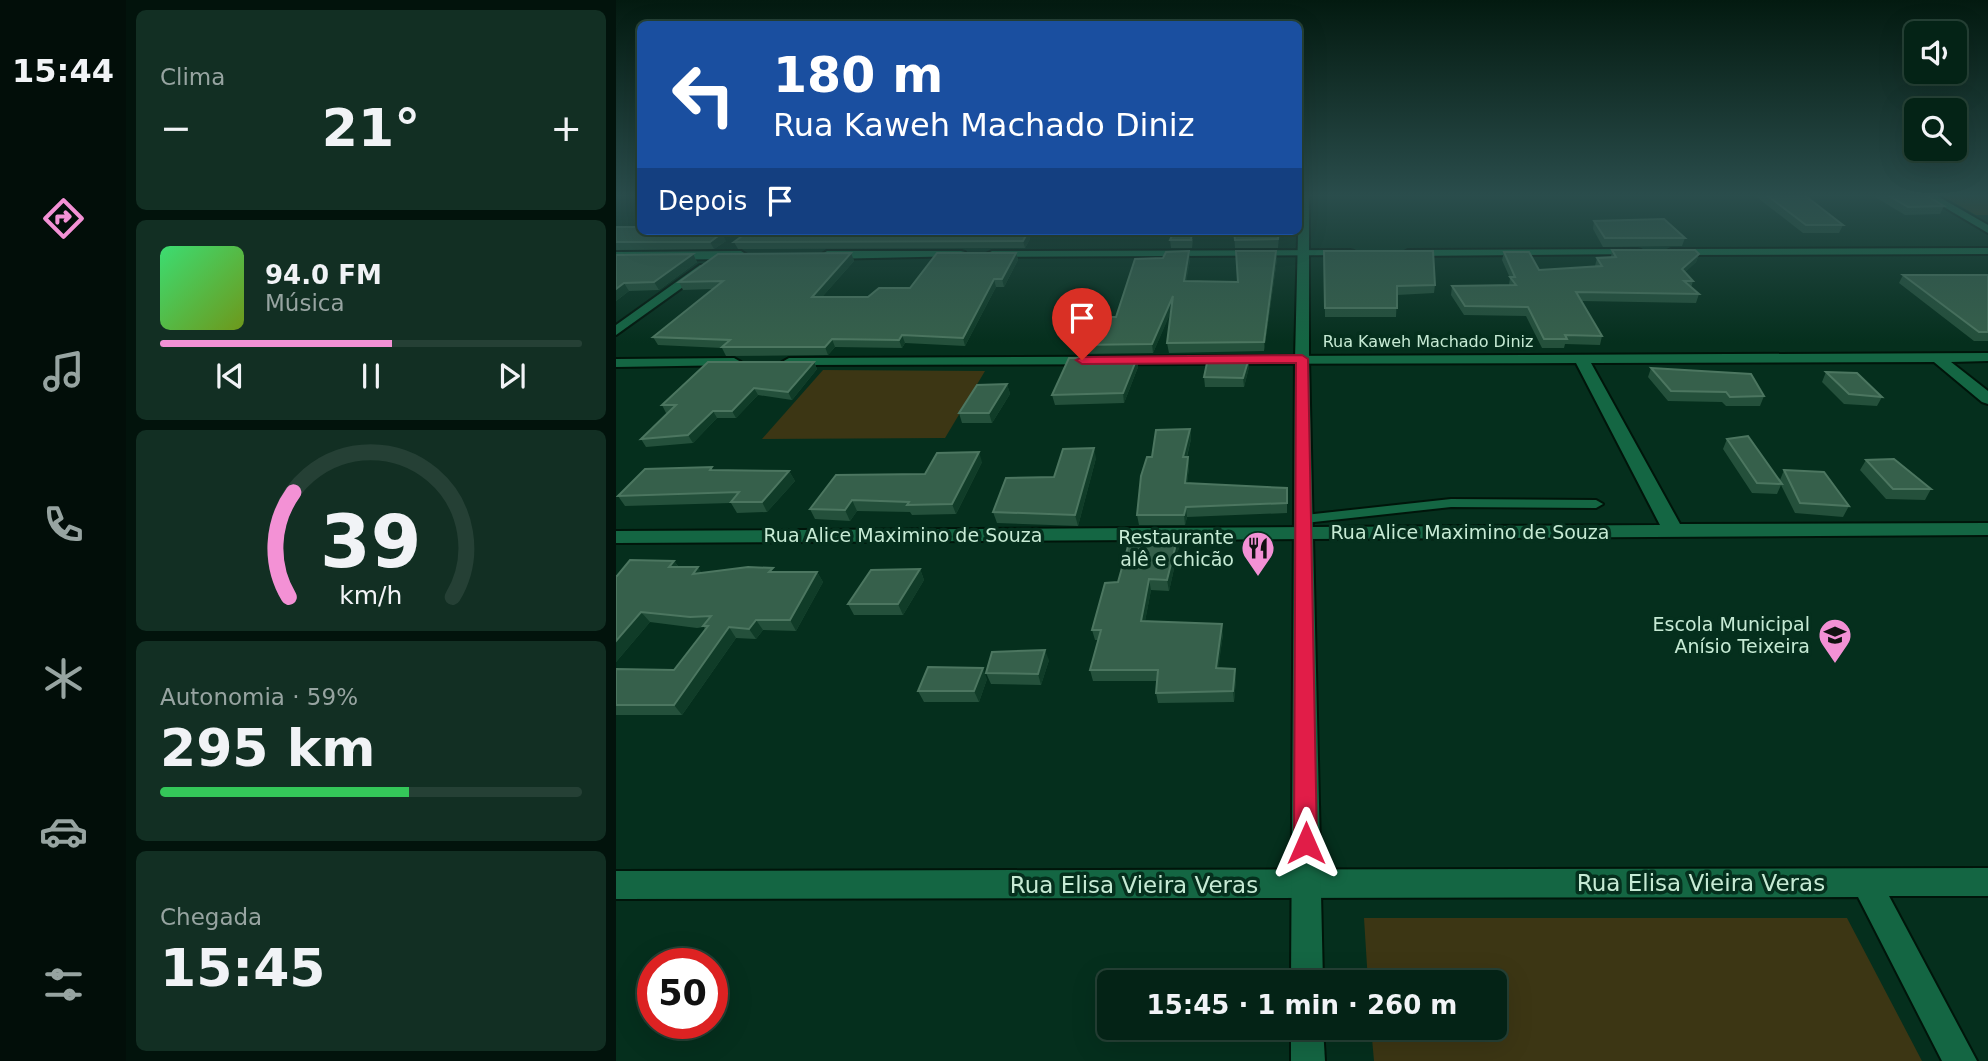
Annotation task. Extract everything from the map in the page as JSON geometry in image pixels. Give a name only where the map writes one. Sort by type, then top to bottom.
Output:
[{"type":"street","points":[[616,331],[734,244]]},
{"type":"street","points":[[1304,244],[1302,359],[1307,970]]},
{"type":"street","points":[[1402,253],[1988,251]]},
{"type":"street","points":[[983,254],[1360,253]]},
{"type":"street","points":[[816,255],[969,254]]},
{"type":"street","points":[[616,256],[760,255]]},
{"type":"street","points":[[1937,356],[1988,400]]},
{"type":"street","name":"Rua Kaweh Machado Diniz","points":[[616,363],[1988,357]]},
{"type":"street","points":[[1581,358],[1674,531]]},
{"type":"street","name":"Rua Alice Maximino de Souza","points":[[616,537],[1305,526],[1674,531],[1988,530]]},
{"type":"street","name":"Rua Elisa Vieira Veras","points":[[616,885],[1988,882]]},
{"type":"street","points":[[1866,883],[1961,1061]]},
{"type":"street","points":[[1307,1040],[1308,1061]]},
{"type":"lane","points":[[1305,526],[1451,503],[1596,504]]},
{"type":"shaded area","points":[[823,370],[985,371],[945,438],[762,439]]},
{"type":"shaded area","points":[[1364,918],[1847,918],[1922,1061],[1374,1061],[1372,1040],[1507,1040],[1507,970],[1367,970]]},
{"type":"building","points":[[1612,250],[1695,250],[1699,254],[1682,269],[1693,281],[1684,281],[1699,294],[1576,292],[1602,336],[1565,335],[1567,339],[1544,339],[1528,307],[1465,306],[1452,286],[1516,285],[1510,277],[1515,277],[1504,252],[1529,252],[1539,270],[1602,266],[1597,258],[1616,257]]},
{"type":"building","points":[[1189,251],[1184,281],[1238,282],[1236,251],[1276,251],[1264,342],[1167,343],[1173,296],[1152,344],[1076,345],[1078,340],[1072,340],[1080,317],[1116,317],[1135,259],[1163,258],[1166,252]]},
{"type":"building","points":[[1324,251],[1433,251],[1435,285],[1397,286],[1397,308],[1325,308]]},
{"type":"building","points":[[851,253],[812,297],[868,297],[879,288],[910,288],[937,253],[1016,253],[1002,279],[994,279],[963,338],[902,335],[899,340],[832,339],[825,347],[722,347],[730,340],[653,337],[723,281],[679,282],[718,254]]},
{"type":"building","points":[[693,254],[654,282],[624,283],[616,289],[616,255]]},
{"type":"building","points":[[1903,275],[1988,275],[1988,332],[1979,332]]},
{"type":"building","points":[[1069,358],[1137,358],[1123,393],[1052,395]]},
{"type":"building","points":[[1208,358],[1249,358],[1243,378],[1204,377]]},
{"type":"building","points":[[708,362],[814,362],[788,392],[754,388],[732,411],[713,411],[688,435],[641,439],[676,405],[662,405]]},
{"type":"building","points":[[1651,368],[1751,374],[1764,396],[1730,397],[1726,392],[1671,391]]},
{"type":"building","points":[[1826,372],[1857,373],[1882,397],[1849,394]]},
{"type":"building","points":[[1007,384],[989,413],[959,413],[977,385]]},
{"type":"building","points":[[1190,429],[1183,457],[1188,457],[1185,483],[1287,488],[1287,503],[1186,507],[1184,515],[1137,515],[1141,476],[1147,457],[1152,457],[1156,430]]},
{"type":"building","points":[[1748,436],[1782,484],[1757,483],[1727,439]]},
{"type":"building","points":[[1094,448],[1075,515],[993,512],[1006,478],[1054,477],[1063,449]]},
{"type":"building","points":[[979,452],[952,504],[907,505],[909,502],[852,500],[845,510],[810,509],[836,475],[925,474],[937,453]]},
{"type":"building","points":[[1894,459],[1931,489],[1893,489],[1866,460]]},
{"type":"building","points":[[712,467],[710,470],[789,471],[762,502],[731,502],[739,492],[618,496],[645,469]]},
{"type":"building","points":[[1784,470],[1824,472],[1849,506],[1800,503]]},
{"type":"building","points":[[1132,532],[1179,532],[1167,580],[1149,579],[1141,621],[1222,624],[1216,668],[1235,669],[1233,691],[1156,693],[1158,670],[1090,670],[1101,630],[1092,630],[1105,583],[1118,582]]},
{"type":"building","points":[[630,560],[674,561],[669,567],[698,567],[693,574],[748,567],[773,568],[769,572],[817,572],[790,620],[756,620],[749,629],[729,627],[674,705],[616,705],[616,669],[674,670],[708,626],[703,626],[711,616],[690,617],[641,612],[616,641],[616,576]]},
{"type":"building","points":[[920,569],[898,604],[848,604],[871,570]]},
{"type":"building","points":[[1045,650],[1038,674],[986,673],[992,652]]},
{"type":"building","points":[[928,667],[983,668],[974,691],[918,691]]},
{"type":"place","name":"Restaurante alê e chicão","points":[[1258,578]]},
{"type":"place","name":"Escola Municipal Anísio Teixeira","points":[[1835,665]]},
{"type":"route","points":[[1082,360],[1302,359],[1306,843]]}]
